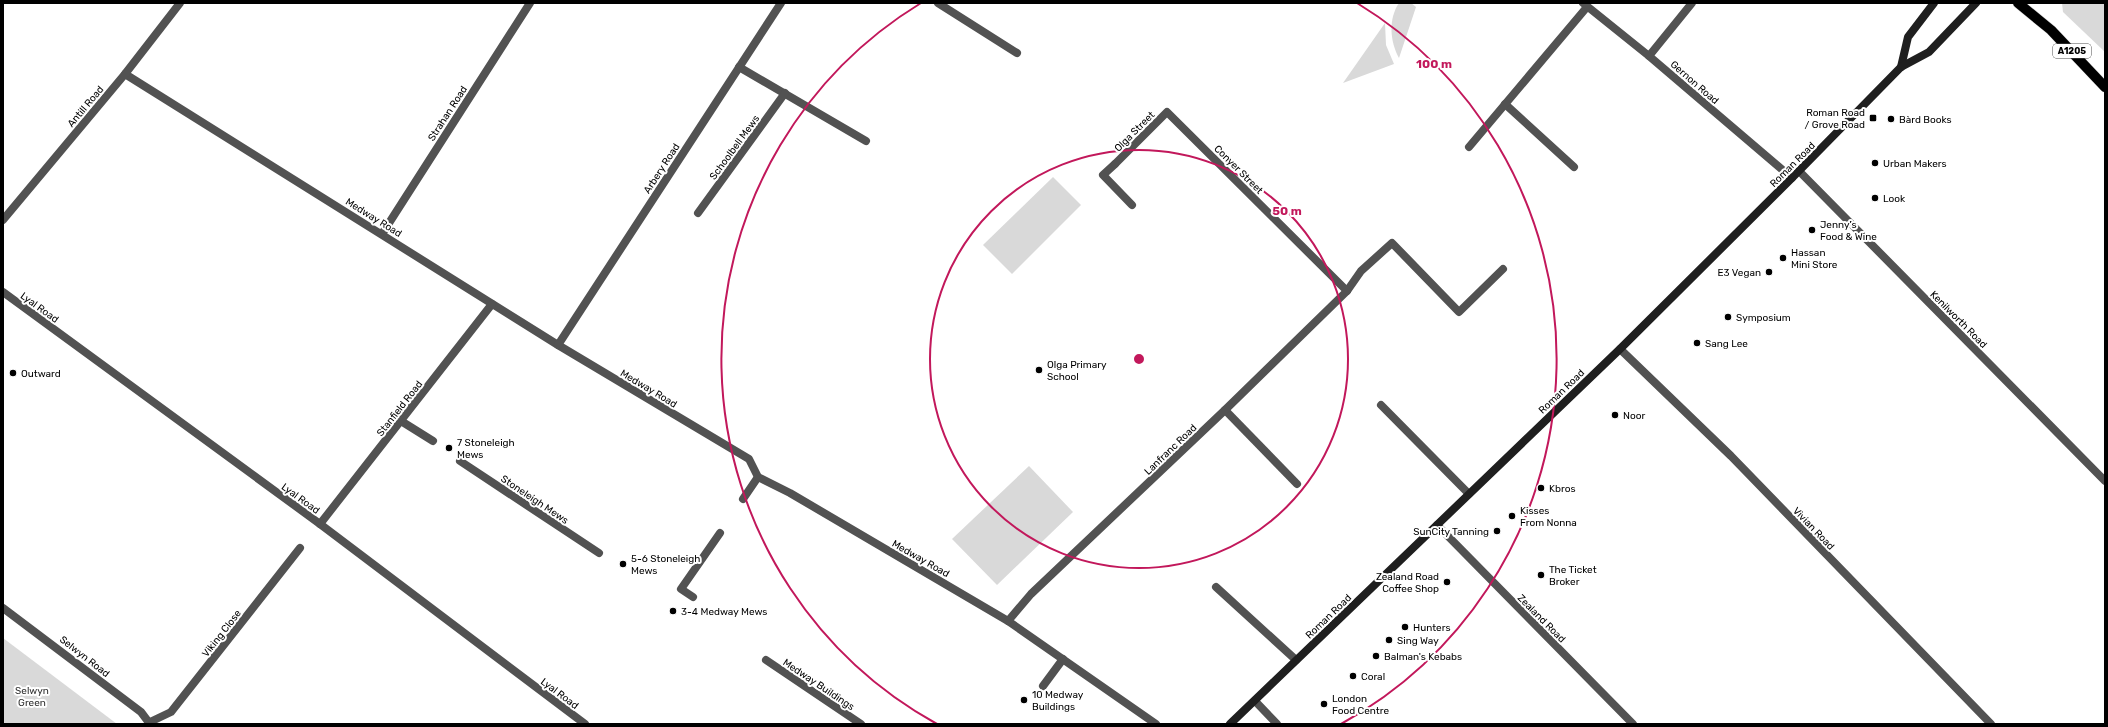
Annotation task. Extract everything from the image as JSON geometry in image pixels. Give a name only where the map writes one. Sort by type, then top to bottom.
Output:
[{"type":"main road","points":[[1901,67],[1908,37],[1934,3]]},
{"type":"main road","name":"Roman Road","points":[[1230,724],[1620,349],[1901,67],[1929,52],[1976,3]]},
{"type":"main road","name":"A1205","points":[[2018,3],[2051,30],[2105,87]]},
{"type":"street","name":"Antill Road","points":[[3,220],[125,74],[180,3]]},
{"type":"street","name":"Strahan Road","points":[[382,234],[530,3]]},
{"type":"street","name":"Arbery Road","points":[[558,345],[782,3]]},
{"type":"street","points":[[938,3],[1017,53]]},
{"type":"street","points":[[1649,56],[1692,3]]},
{"type":"street","points":[[1469,147],[1585,5]]},
{"type":"street","name":"Gernon Road","points":[[1585,5],[1649,56],[1792,178]]},
{"type":"street","points":[[739,67],[866,141]]},
{"type":"street","name":"Medway Road","points":[[125,74],[558,345],[749,459],[758,477],[790,493],[1008,621],[1156,724]]},
{"type":"street","name":"Schoolbell Mews","points":[[698,213],[785,93]]},
{"type":"street","points":[[1505,104],[1574,167]]},
{"type":"street","name":"Olga Street","points":[[1132,205],[1103,176],[1167,112]]},
{"type":"street","name":"Conyer Street","points":[[1167,112],[1347,291]]},
{"type":"street","name":"Kenilworth Road","points":[[1799,171],[2105,481]]},
{"type":"street","name":"Lanfranc Road","points":[[1008,621],[1031,594],[1225,410],[1347,291],[1361,272],[1392,243],[1460,312],[1503,269]]},
{"type":"street","name":"Lyal Road","points":[[3,292],[320,524],[585,724]]},
{"type":"street","name":"Stanfield Road","points":[[320,524],[492,304]]},
{"type":"street","name":"Vivian Road","points":[[1620,349],[1732,456],[1990,724]]},
{"type":"street","points":[[1381,405],[1469,494]]},
{"type":"street","points":[[1225,410],[1298,484]]},
{"type":"street","points":[[402,421],[433,441]]},
{"type":"street","name":"Stoneleigh Mews","points":[[460,461],[599,553]]},
{"type":"street","points":[[743,499],[758,477]]},
{"type":"street","name":"Zealand Road","points":[[1437,525],[1633,724]]},
{"type":"street","points":[[693,597],[682,589],[720,533]]},
{"type":"street","name":"Viking Close","points":[[150,723],[171,712],[300,548]]},
{"type":"street","points":[[1216,587],[1296,660]]},
{"type":"street","name":"Selwyn Road","points":[[3,608],[141,712],[150,723]]},
{"type":"street","points":[[1043,686],[1063,659]]},
{"type":"street","name":"Medway Buildings","points":[[766,660],[861,724]]},
{"type":"street","points":[[1255,701],[1277,724]]},
{"type":"green space","points":[[1399,3],[1411,3],[1416,7],[1399,58],[1392,38],[1392,23],[1395,9]]},
{"type":"green space","points":[[2062,3],[2105,3],[2105,52],[2063,12]]},
{"type":"green space","points":[[1385,23],[1386,45],[1394,64],[1343,83]]},
{"type":"green space","points":[[1053,177],[1081,205],[1012,274],[983,245]]},
{"type":"green space","points":[[1029,466],[1073,512],[997,585],[952,539]]},
{"type":"green space","name":"Selwyn Green","points":[[3,638],[117,724],[3,724]]},
{"type":"place","name":"Roman Road / Grove Road","points":[[1873,118]]},
{"type":"place","name":"Bàrd Books","points":[[1891,119]]},
{"type":"place","name":"Urban Makers","points":[[1875,163]]},
{"type":"place","name":"Look","points":[[1875,198]]},
{"type":"place","name":"Jenny's Food & Wine","points":[[1812,230]]},
{"type":"place","name":"Hassan Mini Store","points":[[1783,258]]},
{"type":"place","name":"E3 Vegan","points":[[1769,272]]},
{"type":"place","name":"Symposium","points":[[1728,317]]},
{"type":"place","name":"Sang Lee","points":[[1697,343]]},
{"type":"place","name":"Olga Primary School","points":[[1039,370]]},
{"type":"place","name":"Outward","points":[[13,373]]},
{"type":"place","name":"Noor","points":[[1615,415]]},
{"type":"place","name":"7 Stoneleigh Mews","points":[[449,448]]},
{"type":"place","name":"Kbros","points":[[1541,488]]},
{"type":"place","name":"Kisses From Nonna","points":[[1512,516]]},
{"type":"place","name":"SunCity Tanning","points":[[1497,531]]},
{"type":"place","name":"5-6 Stoneleigh Mews","points":[[623,564]]},
{"type":"place","name":"The Ticket Broker","points":[[1541,575]]},
{"type":"place","name":"Zealand Road Coffee Shop","points":[[1447,582]]},
{"type":"place","name":"3-4 Medway Mews","points":[[673,611]]},
{"type":"place","name":"Hunters","points":[[1405,627]]},
{"type":"place","name":"Sing Way","points":[[1389,640]]},
{"type":"place","name":"Balman's Kebabs","points":[[1376,656]]},
{"type":"place","name":"Coral","points":[[1353,676]]},
{"type":"place","name":"10 Medway Buildings","points":[[1024,700]]},
{"type":"place","name":"London Food Centre","points":[[1324,704]]}]
